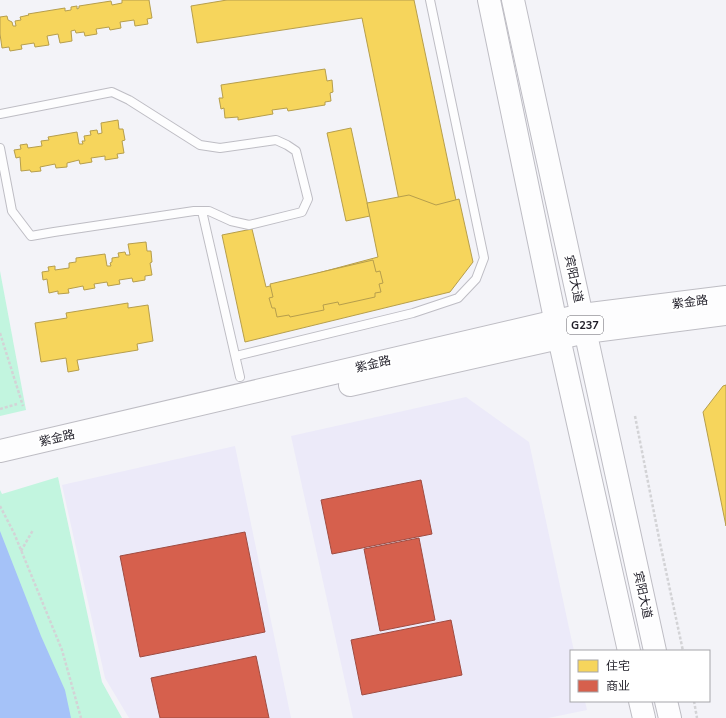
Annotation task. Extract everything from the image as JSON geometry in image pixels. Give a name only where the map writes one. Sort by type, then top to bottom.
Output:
[{"type":"main road","name":"G237","points":[[489,0],[558,329],[629,650]]},
{"type":"main road","name":"宾阳大道","points":[[513,0],[656,650]]},
{"type":"main road","name":"紫金路","points":[[24,452],[558,329],[726,297]]},
{"type":"main road","name":"紫金路","points":[[584,324],[726,314]]},
{"type":"main road","points":[[0,451],[24,452]]},
{"type":"main road","points":[[0,464],[24,452]]},
{"type":"main road","points":[[640,702],[644,718]]},
{"type":"main road","points":[[666,702],[670,718]]},
{"type":"lane","points":[[236,356],[413,313],[458,298],[476,279],[484,258],[430,0]]},
{"type":"lane","points":[[0,114],[112,92],[129,100],[200,145],[220,148],[276,140],[287,145],[296,151],[308,199],[302,212],[249,225],[231,221],[209,211],[194,211],[31,236],[12,210],[0,148]]},
{"type":"lane","points":[[202,211],[240,377]]},
{"type":"path","points":[[0,333],[23,406]]},
{"type":"path","points":[[0,409],[17,404]]},
{"type":"path","points":[[635,416],[683,650]]},
{"type":"path","points":[[0,506],[14,533],[62,650],[81,718]]},
{"type":"path","points":[[21,551],[34,530]]},
{"type":"path","points":[[694,702],[697,718]]},
{"type":"shaded area","points":[[466,397],[529,442],[574,650],[570,650],[570,702],[585,702],[587,710],[548,718],[353,718],[291,436]]},
{"type":"shaded area","points":[[235,446],[291,718],[129,718],[105,678],[62,485]]},
{"type":"green space","points":[[0,271],[26,410],[0,416]]},
{"type":"green space","points":[[58,477],[102,682],[122,718],[0,718],[0,490],[2,494]]},
{"type":"water","points":[[0,531],[41,636],[65,690],[71,718],[0,718]]},
{"type":"building: 住宅","points":[[122,0],[149,0],[152,18],[147,19],[148,24],[135,26],[134,20],[120,22],[121,28],[110,30],[109,27],[96,29],[97,34],[85,36],[84,32],[76,33],[75,30],[71,31],[72,41],[60,43],[58,34],[47,36],[49,45],[35,47],[34,43],[21,45],[22,49],[10,51],[9,47],[2,48],[0,17],[7,16],[8,20],[12,22],[13,26],[16,26],[15,21],[21,20],[20,17],[29,15],[28,14],[65,8],[65,11],[71,10],[71,7],[77,6],[77,9],[79,6],[111,1],[112,5],[122,3]]},
{"type":"building: 住宅","points":[[227,0],[414,0],[457,205],[439,209],[428,204],[401,210],[362,18],[197,43],[191,6]]},
{"type":"building: 住宅","points":[[325,69],[327,81],[332,80],[333,92],[330,93],[331,101],[325,102],[325,105],[288,111],[287,108],[272,110],[273,114],[238,120],[238,117],[225,118],[224,108],[221,109],[219,98],[223,98],[221,85]]},
{"type":"building: 住宅","points":[[118,120],[119,129],[123,129],[125,140],[122,141],[124,153],[117,154],[118,158],[105,160],[105,156],[91,158],[92,162],[80,164],[79,160],[67,163],[67,167],[56,168],[55,164],[40,167],[41,171],[21,171],[20,157],[16,158],[14,150],[21,149],[20,145],[27,144],[28,148],[42,146],[41,141],[49,140],[48,137],[77,132],[79,144],[83,144],[82,141],[85,141],[84,136],[91,135],[90,131],[97,130],[98,134],[102,133],[101,123]]},
{"type":"building: 住宅","points":[[351,128],[370,216],[346,221],[327,133]]},
{"type":"building: 住宅","points":[[409,195],[436,205],[459,199],[473,262],[450,292],[245,342],[222,235],[252,229],[266,287],[378,257],[367,203]]},
{"type":"building: 住宅","points":[[146,242],[147,251],[151,251],[152,262],[150,263],[152,275],[145,276],[145,280],[133,282],[132,278],[119,280],[120,284],[108,286],[107,282],[94,284],[95,288],[84,290],[83,286],[68,289],[69,293],[58,294],[58,291],[49,293],[47,279],[43,280],[42,272],[49,271],[48,267],[55,266],[55,270],[69,268],[69,263],[76,262],[76,258],[105,254],[107,266],[111,266],[110,263],[112,262],[112,258],[119,257],[118,253],[125,252],[126,255],[130,255],[128,244]]},
{"type":"building: 住宅","points":[[373,260],[376,272],[380,271],[383,283],[379,284],[381,292],[375,293],[375,297],[339,305],[338,302],[323,305],[324,310],[290,317],[289,315],[277,317],[275,308],[272,308],[269,298],[273,297],[270,284]]},
{"type":"building: 住宅","points":[[128,303],[128,308],[148,305],[153,341],[137,344],[138,350],[77,360],[79,370],[68,372],[66,358],[41,362],[35,323],[67,318],[66,313]]},
{"type":"building: 住宅","points":[[726,385],[726,526],[703,412],[723,386]]},
{"type":"building: 商业","points":[[421,480],[432,534],[332,554],[321,500]]},
{"type":"building: 商业","points":[[245,532],[265,632],[140,657],[120,556]]},
{"type":"building: 商业","points":[[419,538],[435,620],[380,631],[364,549]]},
{"type":"building: 商业","points":[[451,620],[462,675],[362,695],[351,640]]},
{"type":"building: 商业","points":[[256,656],[269,718],[160,718],[151,678]]}]
